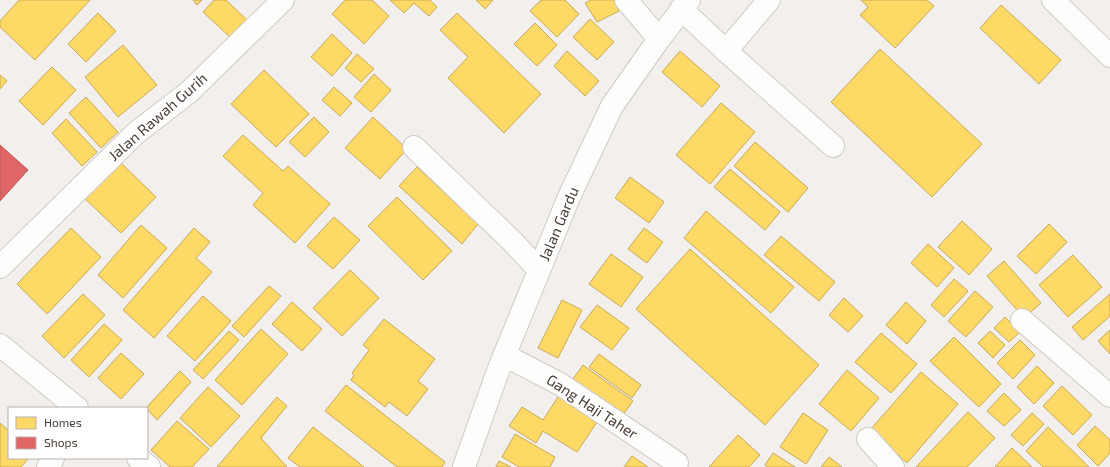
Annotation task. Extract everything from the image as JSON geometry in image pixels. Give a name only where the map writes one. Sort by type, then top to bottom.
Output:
[{"type":"street","name":"Jalan Rawah Gurih","points":[[0,266],[136,133],[189,92],[282,0]]},
{"type":"street","points":[[626,0],[659,39]]},
{"type":"street","points":[[726,51],[769,0]]},
{"type":"street","points":[[1053,0],[1110,56]]},
{"type":"street","points":[[685,4],[726,51],[833,146]]},
{"type":"street","name":"Jalan Gardu","points":[[464,467],[504,355],[569,197],[612,106],[685,4]]},
{"type":"street","points":[[414,147],[512,241],[539,270]]},
{"type":"street","points":[[1022,320],[1110,396]]},
{"type":"street","points":[[0,345],[76,407]]},
{"type":"street","name":"Gang Haji Taher","points":[[504,355],[560,384],[677,463]]},
{"type":"street","points":[[868,439],[894,467]]},
{"type":"building: Homes","points":[[19,0],[90,0],[35,60],[0,27],[0,21]]},
{"type":"building: Homes","points":[[193,0],[202,0],[197,5]]},
{"type":"building: Homes","points":[[214,0],[226,0],[247,20],[231,38],[203,12]]},
{"type":"building: Homes","points":[[345,0],[372,0],[389,16],[364,44],[332,14]]},
{"type":"building: Homes","points":[[390,0],[430,0],[437,7],[429,16],[414,3],[404,13]]},
{"type":"building: Homes","points":[[476,0],[493,0],[485,9]]},
{"type":"building: Homes","points":[[541,0],[565,0],[579,14],[557,37],[530,11]]},
{"type":"building: Homes","points":[[591,0],[614,0],[619,11],[597,22],[585,3]]},
{"type":"building: Homes","points":[[861,0],[927,0],[934,6],[895,48],[860,15],[868,7]]},
{"type":"building: Homes","points":[[1001,5],[1061,60],[1039,84],[980,28]]},
{"type":"building: Homes","points":[[98,13],[116,31],[86,62],[68,44]]},
{"type":"building: Homes","points":[[457,13],[541,94],[504,133],[448,78],[468,57],[440,30]]},
{"type":"building: Homes","points":[[590,19],[614,42],[597,60],[573,37]]},
{"type":"building: Homes","points":[[535,23],[557,45],[537,66],[514,44]]},
{"type":"building: Homes","points":[[332,34],[352,53],[332,76],[311,57]]},
{"type":"building: Homes","points":[[123,45],[157,85],[118,117],[85,77]]},
{"type":"building: Homes","points":[[880,49],[982,144],[932,197],[831,102]]},
{"type":"building: Homes","points":[[567,51],[599,81],[585,96],[554,66]]},
{"type":"building: Homes","points":[[680,51],[720,86],[702,107],[662,72]]},
{"type":"building: Homes","points":[[357,54],[374,69],[361,82],[345,68]]},
{"type":"building: Homes","points":[[52,67],[76,90],[43,125],[19,101]]},
{"type":"building: Homes","points":[[264,70],[309,114],[276,147],[231,104]]},
{"type":"building: Homes","points":[[374,74],[391,90],[371,112],[354,97]]},
{"type":"building: Homes","points":[[0,75],[7,81],[0,89]]},
{"type":"building: Homes","points":[[334,87],[352,103],[340,116],[322,100]]},
{"type":"building: Homes","points":[[86,97],[118,132],[101,148],[69,113]]},
{"type":"building: Homes","points":[[721,103],[755,132],[710,184],[676,155]]},
{"type":"building: Homes","points":[[314,117],[329,132],[305,157],[289,142]]},
{"type":"building: Homes","points":[[373,117],[407,149],[380,179],[345,148]]},
{"type":"building: Homes","points":[[66,119],[97,152],[82,166],[52,133]]},
{"type":"building: Homes","points":[[243,135],[283,171],[288,166],[330,204],[295,243],[253,205],[263,193],[223,156]]},
{"type":"building: Homes","points":[[755,142],[808,188],[788,212],[734,166]]},
{"type":"building: Homes","points":[[116,158],[156,197],[121,233],[80,194]]},
{"type":"building: Homes","points":[[417,167],[478,224],[462,244],[399,186]]},
{"type":"building: Homes","points":[[730,169],[780,212],[765,230],[714,187]]},
{"type":"building: Homes","points":[[630,177],[664,202],[649,223],[615,198]]},
{"type":"building: Homes","points":[[397,197],[452,251],[423,280],[368,226]]},
{"type":"building: Homes","points":[[706,211],[794,287],[771,313],[684,238]]},
{"type":"building: Homes","points":[[334,217],[360,240],[333,269],[307,246]]},
{"type":"building: Homes","points":[[962,221],[992,249],[969,275],[938,247]]},
{"type":"building: Homes","points":[[1049,224],[1067,242],[1036,274],[1017,256]]},
{"type":"building: Homes","points":[[141,225],[167,248],[123,298],[98,275]]},
{"type":"building: Homes","points":[[71,228],[101,257],[47,314],[17,284]]},
{"type":"building: Homes","points":[[194,228],[210,242],[196,258],[212,272],[154,338],[123,310]]},
{"type":"building: Homes","points":[[644,228],[663,242],[647,263],[628,249]]},
{"type":"building: Homes","points":[[781,236],[835,282],[819,301],[764,255]]},
{"type":"building: Homes","points":[[928,244],[954,268],[937,287],[911,263]]},
{"type":"building: Homes","points":[[690,249],[819,365],[765,425],[636,309]]},
{"type":"building: Homes","points":[[611,254],[643,277],[621,307],[589,284]]},
{"type":"building: Homes","points":[[1073,255],[1102,287],[1068,317],[1039,285]]},
{"type":"building: Homes","points":[[1004,261],[1041,303],[1024,318],[987,276]]},
{"type":"building: Homes","points":[[350,270],[379,298],[342,336],[313,308]]},
{"type":"building: Homes","points":[[954,279],[968,291],[944,317],[931,305]]},
{"type":"building: Homes","points":[[269,286],[281,296],[244,337],[232,326]]},
{"type":"building: Homes","points":[[975,291],[993,307],[966,337],[948,321]]},
{"type":"building: Homes","points":[[83,294],[105,315],[64,358],[42,336]]},
{"type":"building: Homes","points":[[1110,294],[1110,316],[1083,340],[1072,327]]},
{"type":"building: Homes","points":[[203,296],[231,321],[195,361],[167,336]]},
{"type":"building: Homes","points":[[844,298],[863,316],[848,332],[829,315]]},
{"type":"building: Homes","points":[[562,300],[582,310],[558,358],[538,348]]},
{"type":"building: Homes","points":[[292,302],[322,329],[302,351],[272,324]]},
{"type":"building: Homes","points":[[906,302],[926,321],[907,344],[886,325]]},
{"type":"building: Homes","points":[[597,305],[629,328],[612,350],[580,327]]},
{"type":"building: Homes","points":[[1005,317],[1020,332],[1009,342],[994,328]]},
{"type":"building: Homes","points":[[384,319],[435,359],[418,381],[428,389],[407,416],[389,402],[385,407],[351,380],[354,375],[352,373],[369,350],[363,345]]},
{"type":"building: Homes","points":[[104,324],[122,340],[89,377],[71,360]]},
{"type":"building: Homes","points":[[261,329],[288,354],[242,405],[215,380]]},
{"type":"building: Homes","points":[[1110,330],[1110,354],[1098,341]]},
{"type":"building: Homes","points":[[229,331],[239,340],[203,379],[193,370]]},
{"type":"building: Homes","points":[[990,331],[1005,345],[993,358],[978,343]]},
{"type":"building: Homes","points":[[881,333],[917,364],[891,393],[855,362]]},
{"type":"building: Homes","points":[[954,337],[1001,384],[979,407],[930,361]]},
{"type":"building: Homes","points":[[1020,340],[1035,355],[1013,379],[997,363]]},
{"type":"building: Homes","points":[[121,353],[144,374],[121,399],[98,378]]},
{"type":"building: Homes","points":[[599,354],[641,385],[632,398],[589,367]]},
{"type":"building: Homes","points":[[583,365],[633,401],[620,419],[570,383]]},
{"type":"building: Homes","points":[[1037,366],[1054,383],[1034,404],[1017,387]]},
{"type":"building: Homes","points":[[847,370],[879,398],[851,431],[819,404]]},
{"type":"building: Homes","points":[[180,371],[191,382],[157,420],[147,407]]},
{"type":"building: Homes","points":[[921,372],[958,404],[907,463],[870,430]]},
{"type":"building: Homes","points":[[346,385],[445,462],[442,467],[397,467],[325,411]]},
{"type":"building: Homes","points":[[1062,386],[1092,415],[1073,435],[1043,406]]},
{"type":"building: Homes","points":[[208,387],[240,416],[211,447],[180,418]]},
{"type":"building: Homes","points":[[1004,393],[1021,410],[1004,426],[987,411]]},
{"type":"building: Homes","points":[[560,394],[599,419],[577,452],[543,431],[536,443],[509,426],[522,407],[543,420]]},
{"type":"building: Homes","points":[[277,397],[287,406],[261,438],[287,467],[217,467]]},
{"type":"building: Homes","points":[[968,412],[995,438],[967,467],[916,467]]},
{"type":"building: Homes","points":[[803,413],[828,430],[806,464],[780,447]]},
{"type":"building: Homes","points":[[1032,413],[1044,424],[1023,446],[1011,435]]},
{"type":"building: Homes","points":[[177,421],[209,449],[192,467],[170,467],[151,450]]},
{"type":"building: Homes","points":[[0,423],[8,430],[8,459],[28,459],[21,467],[0,467]]},
{"type":"building: Homes","points":[[1095,426],[1110,440],[1110,453],[1098,466],[1077,445]]},
{"type":"building: Homes","points":[[313,427],[364,467],[300,467],[288,458]]},
{"type":"building: Homes","points":[[1048,427],[1089,467],[1043,467],[1026,451]]},
{"type":"building: Homes","points":[[515,434],[555,457],[550,467],[519,467],[502,457]]},
{"type":"building: Homes","points":[[738,435],[760,455],[749,467],[709,467]]},
{"type":"building: Homes","points":[[1012,448],[1032,467],[995,467]]},
{"type":"building: Homes","points":[[773,453],[795,467],[768,467],[765,465]]},
{"type":"building: Homes","points":[[632,456],[648,467],[624,467]]},
{"type":"building: Homes","points":[[829,457],[842,467],[821,467]]},
{"type":"building: Homes","points":[[499,461],[511,467],[496,467]]},
{"type":"building: Shops","points":[[0,145],[28,170],[0,201]]}]
